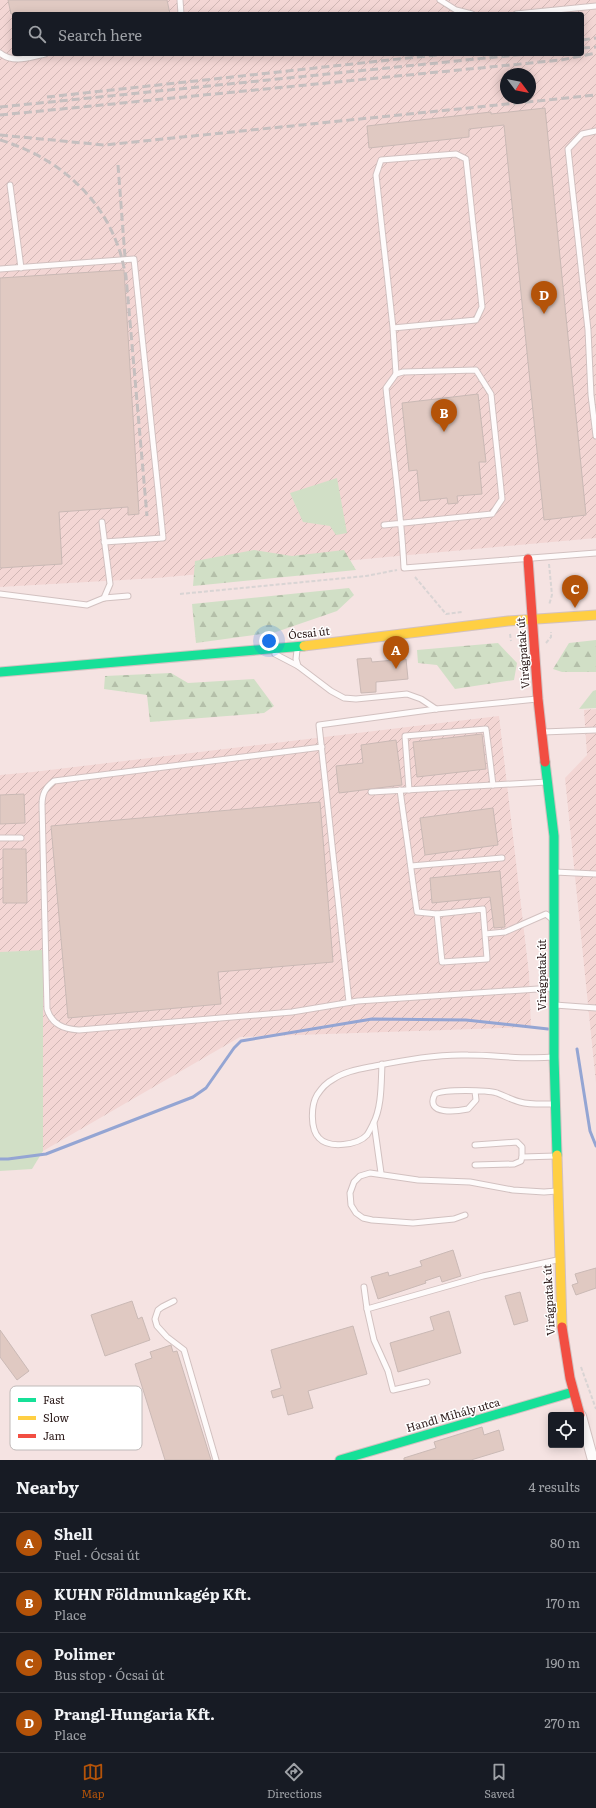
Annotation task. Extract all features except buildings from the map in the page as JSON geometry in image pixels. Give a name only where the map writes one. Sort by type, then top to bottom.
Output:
[{"type":"street","name":"Virágpatak út","points":[[528,559],[538,699],[554,836],[554,1057],[560,1316],[565,1358],[580,1412]]},
{"type":"street","name":"Ócsai út","points":[[0,672],[298,647],[508,621],[596,615]]},
{"type":"street","name":"Handl Mihály utca","points":[[340,1460],[573,1392]]},
{"type":"street","points":[[584,1427],[593,1460]]},
{"type":"lane","points":[[180,0],[181,12]]},
{"type":"lane","points":[[440,0],[456,10],[464,12]]},
{"type":"lane","points":[[536,12],[596,6]]},
{"type":"lane","points":[[0,53],[6,58],[16,60],[36,56]]},
{"type":"lane","points":[[596,131],[582,134],[568,149],[588,330],[591,395],[596,436]]},
{"type":"lane","points":[[393,328],[476,320],[482,307],[466,159],[456,154],[381,160],[376,175],[393,328],[396,374]]},
{"type":"lane","points":[[10,185],[21,268]]},
{"type":"lane","points":[[0,269],[134,259],[163,538],[104,542]]},
{"type":"lane","points":[[384,525],[401,525],[492,514],[502,499],[491,394],[476,370],[403,372],[396,374],[386,388],[401,525],[404,568],[596,553]]},
{"type":"lane","points":[[102,522],[110,584],[104,598]]},
{"type":"lane","points":[[0,594],[87,604],[104,598],[128,596]]},
{"type":"lane","points":[[298,647],[296,659],[298,666]]},
{"type":"lane","points":[[222,653],[275,654],[298,666],[331,691],[344,698],[356,699],[407,694],[422,698],[436,709]]},
{"type":"lane","points":[[349,1002],[319,725],[436,709],[538,699]]},
{"type":"lane","points":[[409,790],[405,736],[486,729],[493,785]]},
{"type":"lane","points":[[542,732],[596,730]]},
{"type":"lane","points":[[322,747],[54,781],[48,785],[44,791],[42,805],[47,1009],[49,1016],[59,1026],[79,1030],[292,1012],[349,1002],[554,988]]},
{"type":"lane","points":[[371,792],[548,782]]},
{"type":"lane","points":[[400,790],[417,912],[437,914],[483,909],[487,959],[442,962],[437,914]]},
{"type":"lane","points":[[0,838],[21,838]]},
{"type":"lane","points":[[411,866],[502,858]]},
{"type":"lane","points":[[554,872],[596,874]]},
{"type":"lane","points":[[485,934],[505,932],[546,914],[554,921]]},
{"type":"lane","points":[[554,1005],[596,1008]]},
{"type":"lane","points":[[374,1123],[366,1136],[354,1142],[340,1144],[328,1143],[319,1138],[314,1130],[313,1111],[316,1096],[327,1083],[341,1074],[410,1059],[466,1054],[534,1059],[554,1057]]},
{"type":"lane","points":[[381,1174],[374,1123],[378,1104],[382,1064]]},
{"type":"lane","points":[[475,1091],[476,1100],[468,1109],[445,1112],[437,1108],[434,1102],[435,1094],[439,1092],[475,1091],[498,1093],[520,1102],[555,1104]]},
{"type":"lane","points":[[475,1145],[518,1142],[522,1147],[521,1161],[514,1164],[475,1165]]},
{"type":"lane","points":[[522,1157],[557,1156]]},
{"type":"lane","points":[[465,1215],[454,1219],[413,1223],[382,1221],[363,1218],[351,1205],[349,1198],[354,1182],[360,1176],[370,1173],[418,1180],[470,1182],[513,1190],[544,1192],[558,1191]]},
{"type":"lane","points":[[367,1310],[483,1276],[558,1260]]},
{"type":"lane","points":[[364,1287],[367,1310],[374,1340],[388,1371],[393,1390],[427,1382]]},
{"type":"lane","points":[[174,1301],[158,1310],[156,1319],[157,1326],[167,1337],[184,1350],[216,1460]]},
{"type":"path","points":[[180,594],[366,576],[404,568]]},
{"type":"path","points":[[415,577],[446,614],[468,612]]},
{"type":"path","points":[[508,621],[511,641]]},
{"type":"shaded area","points":[[0,0],[596,0],[596,538],[157,578],[0,587]]},
{"type":"shaded area","points":[[596,709],[596,1083],[565,778],[587,755],[584,710]]},
{"type":"shaded area","points":[[499,716],[529,974],[531,1027],[240,1037],[43,1151],[43,951],[0,952],[0,775]]},
{"type":"green space","points":[[337,478],[347,533],[336,535],[330,526],[303,522],[290,493]]},
{"type":"green space","points":[[254,550],[292,556],[344,550],[356,570],[193,586],[195,561]]},
{"type":"green space","points":[[349,588],[354,595],[337,611],[276,632],[196,643],[192,604]]},
{"type":"green space","points":[[596,640],[596,672],[562,672],[553,669],[569,643]]},
{"type":"green space","points":[[498,643],[517,663],[514,680],[455,689],[437,665],[418,663],[417,650]]},
{"type":"green space","points":[[171,673],[188,683],[254,679],[274,706],[264,713],[150,722],[147,695],[104,689],[105,676]]},
{"type":"green space","points":[[596,690],[596,708],[579,709],[593,691]]},
{"type":"green space","points":[[43,950],[43,1151],[32,1169],[0,1171],[0,952]]},
{"type":"waterway","points":[[0,1159],[46,1154],[193,1097],[206,1088],[234,1048],[241,1041],[372,1019],[466,1020],[548,1029]]},
{"type":"waterway","points":[[577,1049],[590,1131],[596,1146]]},
{"type":"railway","points":[[584,40],[596,38]]},
{"type":"railway","points":[[584,48],[596,47]]},
{"type":"railway","points":[[584,55],[596,53]]},
{"type":"railway","points":[[47,97],[426,56]]},
{"type":"railway","points":[[0,107],[506,56]]},
{"type":"railway","points":[[0,115],[561,60],[581,56]]},
{"type":"railway","points":[[0,135],[104,145],[596,95]]},
{"type":"railway","points":[[0,140],[37,155],[70,177],[97,206],[118,245],[126,276],[147,516]]},
{"type":"railway","points":[[118,165],[125,257]]},
{"type":"traffic: fast","points":[[0,672],[304,646]]},
{"type":"traffic: fast","points":[[545,762],[554,836],[554,1057],[557,1155]]},
{"type":"traffic: fast","points":[[340,1460],[573,1392]]},
{"type":"traffic: slow","points":[[304,646],[508,621],[596,615]]},
{"type":"traffic: slow","points":[[557,1155],[562,1327]]},
{"type":"traffic: jam","points":[[528,559],[538,699],[545,762]]},
{"type":"traffic: jam","points":[[562,1327],[570,1378],[579,1412]]},
{"type":"place","name":"Prangl-Hungaria Kft.","points":[[544,314]]},
{"type":"place","name":"KUHN Földmunkagép Kft.","points":[[444,432]]},
{"type":"place","name":"Polimer","points":[[575,608]]},
{"type":"place","name":"Shell","points":[[396,669]]}]
